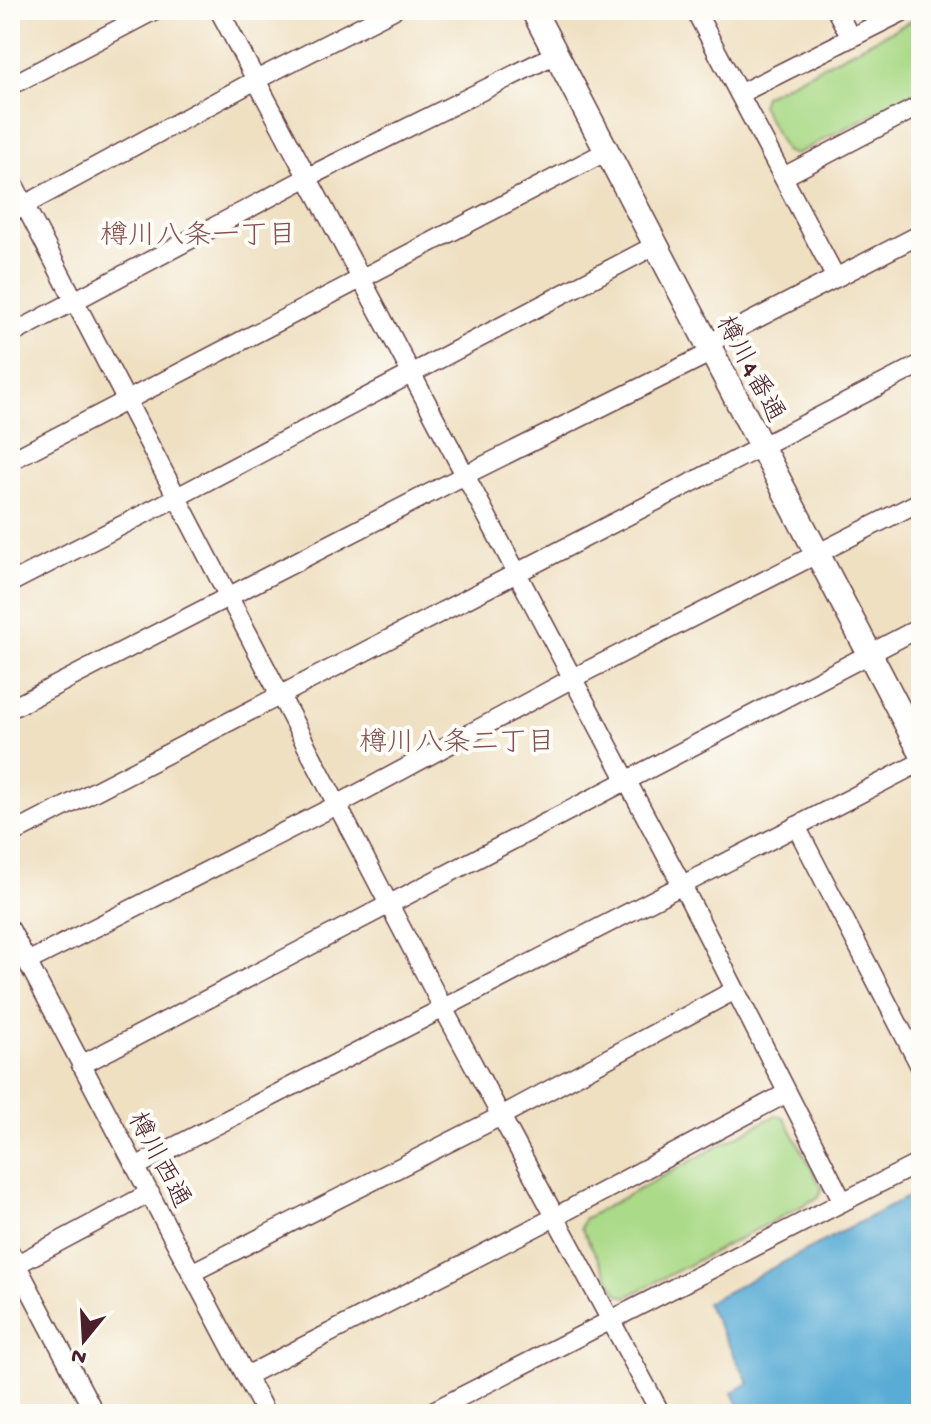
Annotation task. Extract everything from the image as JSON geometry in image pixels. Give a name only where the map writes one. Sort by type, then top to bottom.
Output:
[{"type":"street","points":[[10,86],[155,10]]},
{"type":"street","points":[[219,10],[682,885],[843,1202]]},
{"type":"street","points":[[18,209],[393,10]]},
{"type":"street","name":"樽川4番通","points":[[533,10],[921,752]]},
{"type":"street","points":[[695,10],[836,278]]},
{"type":"street","points":[[836,10],[851,38]]},
{"type":"street","points":[[739,94],[906,10]]},
{"type":"street","points":[[10,335],[308,177],[556,54]]},
{"type":"street","points":[[783,177],[921,105]]},
{"type":"street","points":[[10,461],[607,151]]},
{"type":"street","points":[[10,177],[18,209],[75,302],[443,1008],[660,1414]]},
{"type":"street","points":[[10,709],[710,348],[921,234]]},
{"type":"street","points":[[10,583],[656,245]]},
{"type":"street","points":[[10,835],[921,364]]},
{"type":"street","points":[[27,962],[337,805],[573,678],[921,501]]},
{"type":"street","points":[[81,1065],[921,627]]},
{"type":"street","points":[[135,1167],[921,762]]},
{"type":"street","points":[[796,826],[921,1068]]},
{"type":"street","name":"樽川西通","points":[[10,929],[266,1414]]},
{"type":"street","points":[[191,1273],[501,1116],[735,990]]},
{"type":"street","points":[[246,1376],[787,1093]]},
{"type":"street","points":[[427,1414],[921,1162]]},
{"type":"street","points":[[95,1414],[12,1262],[150,1193]]},
{"type":"green space","points":[[921,16],[921,89],[794,155],[785,151],[761,105],[764,96]]},
{"type":"green space","points":[[776,1115],[784,1117],[822,1188],[819,1197],[627,1297],[618,1294],[581,1228],[584,1219]]},
{"type":"water","points":[[921,1190],[921,1397],[888,1414],[743,1414],[732,1393],[749,1383],[706,1303]]},
{"type":"district","name":"樽川八条一丁目","points":[[198,233]]},
{"type":"district","name":"樽川八条二丁目","points":[[457,740]]}]
